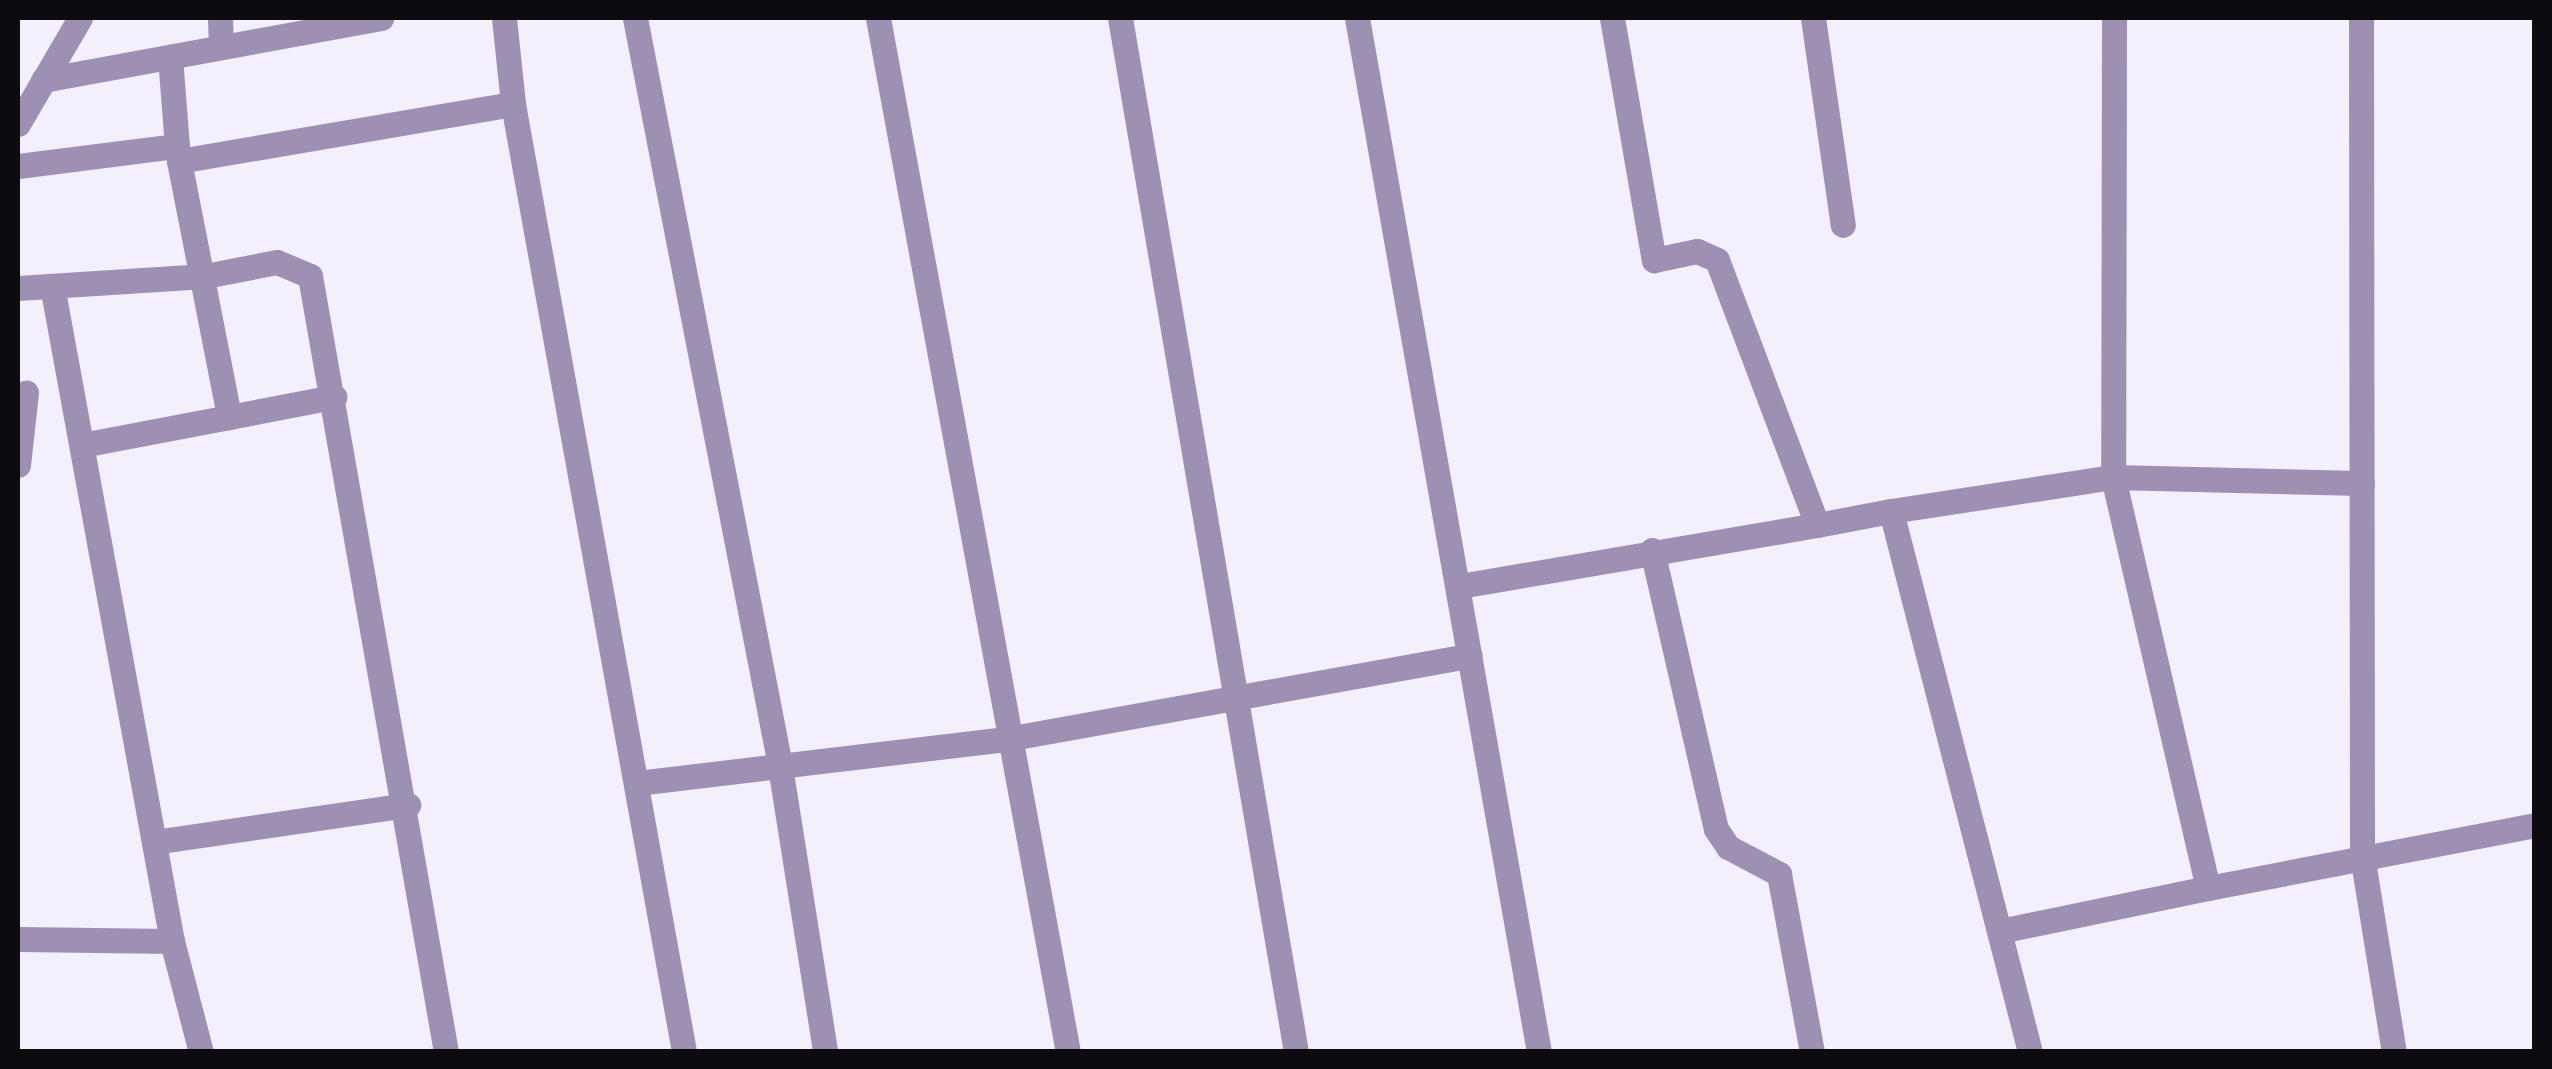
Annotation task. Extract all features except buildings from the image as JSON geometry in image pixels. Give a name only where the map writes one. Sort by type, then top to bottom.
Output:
[{"type":"street","points":[[18,124],[80,18]]},
{"type":"street","points":[[220,18],[220,48]]},
{"type":"street","points":[[42,80],[381,18]]},
{"type":"street","points":[[504,18],[512,104],[684,1052]]},
{"type":"street","points":[[636,18],[779,760],[825,1052]]},
{"type":"street","points":[[878,18],[1068,1052]]},
{"type":"street","points":[[1120,18],[1296,1052]]},
{"type":"street","points":[[1356,18],[1460,586],[1539,1052]]},
{"type":"street","points":[[1612,18],[1654,260],[1697,251],[1716,260],[1818,526]]},
{"type":"street","points":[[1813,18],[1843,226]]},
{"type":"street","points":[[2114,18],[2113,477],[2208,888]]},
{"type":"street","points":[[2362,18],[2362,855],[2394,1052]]},
{"type":"street","points":[[170,57],[178,153],[205,276],[229,417]]},
{"type":"street","points":[[18,166],[178,153],[512,104]]},
{"type":"street","points":[[18,288],[53,290],[205,276],[277,262],[310,276],[408,805],[446,1052]]},
{"type":"street","points":[[53,290],[172,941],[201,1052]]},
{"type":"street","points":[[18,466],[22,392],[73,393]]},
{"type":"street","points":[[82,445],[334,397]]},
{"type":"street","points":[[1460,586],[1652,550],[2113,477],[2362,483]]},
{"type":"street","points":[[1891,511],[2030,1052]]},
{"type":"street","points":[[1652,550],[1716,829],[1728,847],[1780,874],[1812,1052]]},
{"type":"street","points":[[637,783],[779,760],[1012,738],[1470,656]]},
{"type":"street","points":[[154,842],[408,805]]},
{"type":"street","points":[[2000,931],[2362,855],[2534,825]]},
{"type":"street","points":[[18,939],[172,941]]}]
